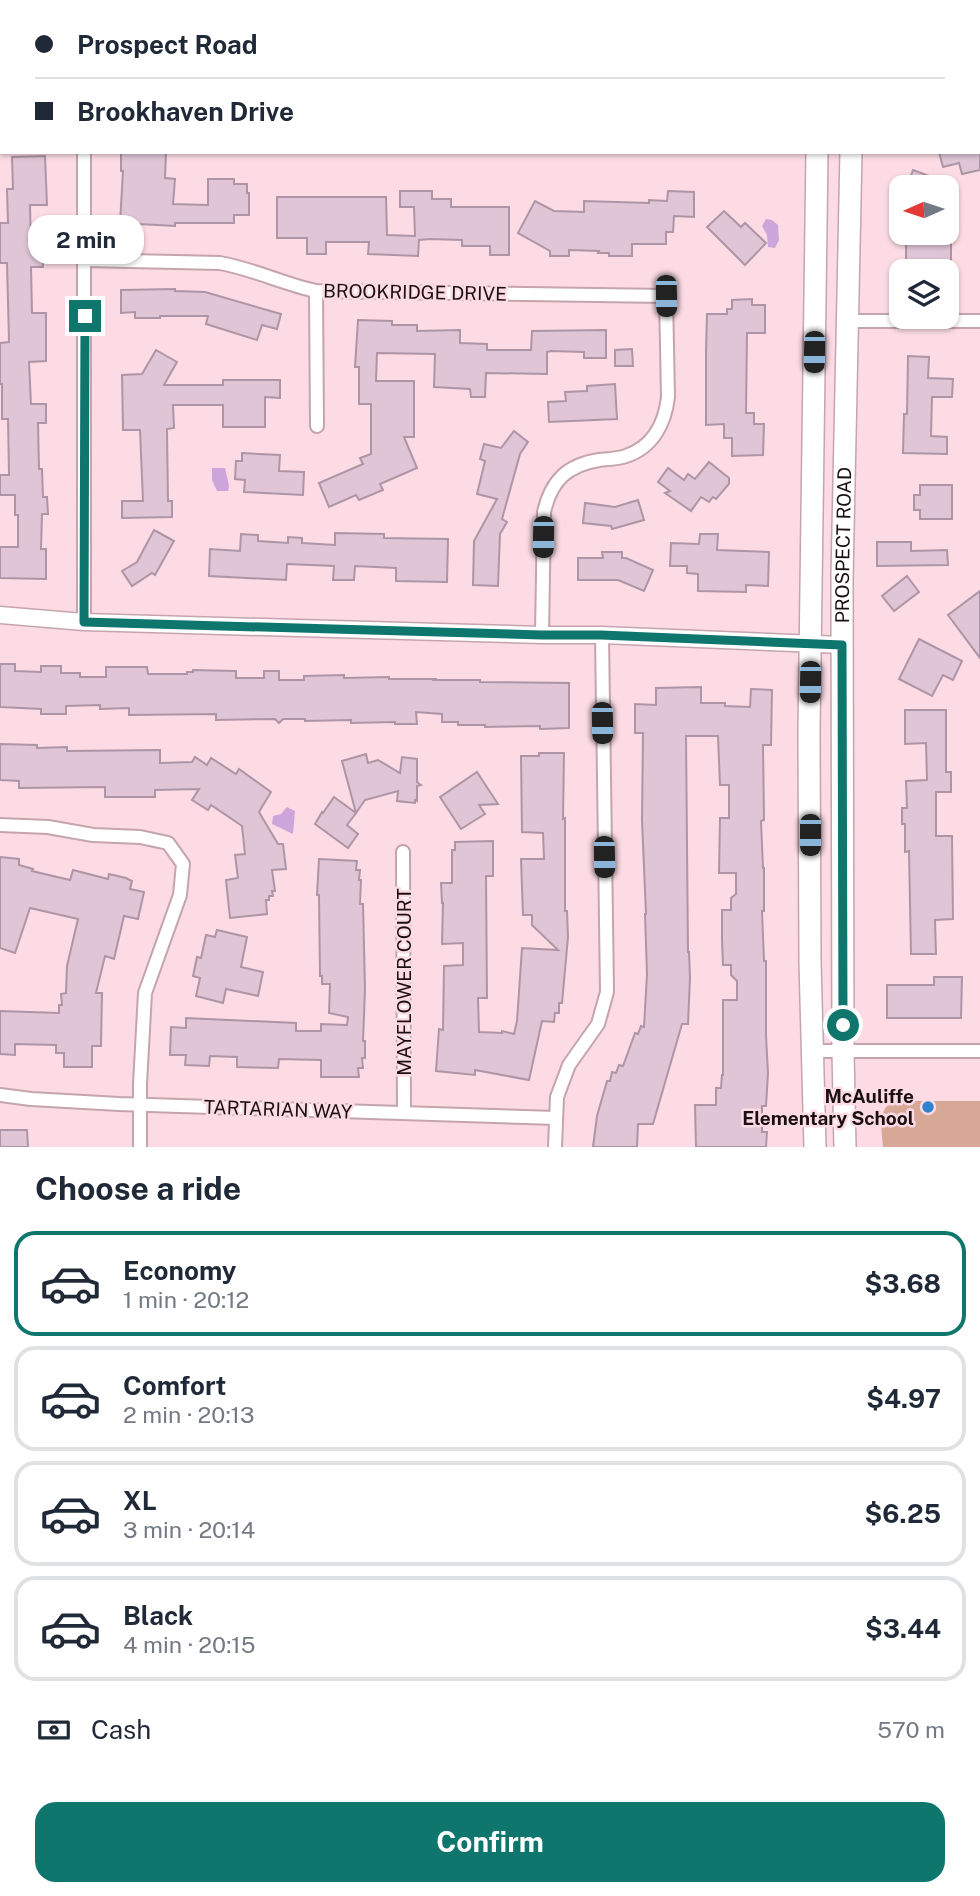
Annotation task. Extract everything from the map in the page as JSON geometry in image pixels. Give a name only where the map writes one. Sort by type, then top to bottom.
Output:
[{"type":"main road","name":"PROSPECT ROAD","points":[[815,1147],[809,733],[817,154]]},
{"type":"main road","name":"PROSPECT ROAD","points":[[845,1147],[842,645],[851,154]]},
{"type":"street","points":[[84,154],[84,622]]},
{"type":"street","name":"BROOKRIDGE DRIVE","points":[[85,260],[220,263],[316,291],[666,296],[668,397],[662,425],[652,439],[639,450],[626,456],[580,464],[566,473],[547,497],[544,512],[542,635]]},
{"type":"street","points":[[316,291],[317,426]]},
{"type":"street","points":[[847,321],[980,321]]},
{"type":"street","points":[[0,615],[84,622],[601,635],[842,645]]},
{"type":"street","points":[[555,1147],[557,1097],[569,1065],[598,1024],[607,992],[601,635]]},
{"type":"street","points":[[0,825],[48,827],[93,835],[140,837],[168,844],[183,864],[180,895],[145,993],[140,1147]]},
{"type":"street","name":"MAYFLOWER COURT","points":[[403,852],[404,1113]]},
{"type":"street","points":[[813,1051],[980,1051]]},
{"type":"street","name":"TARTARIAN WAY","points":[[0,1095],[140,1104],[556,1118]]},
{"type":"shaded area","points":[[766,219],[778,225],[779,240],[775,248],[768,247],[767,235],[762,226]]},
{"type":"shaded area","points":[[212,468],[225,468],[228,491],[217,491],[212,480]]},
{"type":"shaded area","points":[[287,807],[295,811],[293,834],[272,824],[273,816],[281,814]]},
{"type":"shaded area","points":[[896,1101],[980,1101],[980,1147],[883,1147],[883,1114],[885,1108]]},
{"type":"building","points":[[121,154],[166,154],[165,178],[175,179],[173,204],[208,205],[208,179],[234,179],[234,184],[247,184],[249,215],[234,215],[234,223],[175,223],[175,226],[120,223]]},
{"type":"building","points":[[940,154],[980,154],[980,170],[962,174],[959,163],[943,167]]},
{"type":"building","points":[[45,156],[47,205],[30,205],[31,249],[42,249],[43,267],[31,267],[32,313],[46,313],[46,361],[29,362],[31,404],[46,404],[46,423],[38,423],[39,469],[42,469],[43,497],[47,497],[48,514],[42,514],[41,549],[46,549],[46,579],[0,578],[0,547],[18,547],[18,515],[15,515],[15,495],[0,495],[0,475],[9,475],[8,419],[2,419],[0,343],[9,342],[7,263],[0,263],[0,223],[8,223],[7,189],[13,189],[12,157]]},
{"type":"building","points":[[913,170],[927,175],[911,175]]},
{"type":"building","points":[[400,191],[432,191],[432,199],[451,199],[451,207],[509,207],[509,255],[490,255],[490,246],[462,246],[462,240],[430,239],[419,240],[418,256],[368,254],[369,242],[326,242],[326,254],[307,254],[307,238],[277,238],[277,197],[386,197],[387,235],[415,236],[414,207],[400,207]]},
{"type":"building","points":[[668,191],[694,192],[694,217],[674,216],[673,232],[666,232],[666,244],[632,244],[632,256],[609,256],[609,253],[598,253],[599,251],[569,250],[569,256],[550,256],[550,251],[518,233],[535,201],[554,211],[584,212],[584,201],[667,201]]},
{"type":"building","points":[[724,211],[741,227],[745,223],[766,243],[745,265],[707,227]]},
{"type":"building","points":[[906,245],[951,245],[951,259],[906,259]]},
{"type":"building","points":[[175,289],[205,292],[281,314],[277,329],[262,325],[257,340],[206,324],[208,316],[135,318],[135,312],[121,313],[121,290]]},
{"type":"building","points":[[752,299],[752,305],[765,305],[765,333],[747,333],[746,413],[754,413],[754,424],[764,424],[763,455],[732,456],[732,438],[724,438],[724,424],[706,425],[707,314],[727,314],[727,309],[732,309],[732,300]]},
{"type":"building","points":[[358,320],[392,321],[392,325],[417,325],[417,331],[460,330],[460,343],[487,344],[487,350],[531,350],[532,331],[606,330],[606,358],[584,358],[584,352],[547,352],[547,374],[486,373],[485,397],[471,397],[470,389],[434,387],[435,354],[377,353],[376,381],[414,381],[414,437],[404,437],[417,468],[380,484],[383,490],[359,500],[356,495],[329,507],[319,483],[363,464],[360,458],[371,454],[371,404],[359,404],[359,367],[355,367]]},
{"type":"building","points":[[632,349],[633,366],[615,366],[615,350]]},
{"type":"building","points":[[156,350],[177,362],[164,385],[223,385],[223,380],[280,380],[280,398],[265,397],[265,427],[223,427],[223,405],[173,405],[174,428],[167,429],[168,501],[172,501],[172,517],[122,518],[122,501],[143,501],[140,430],[123,430],[122,375],[142,374]]},
{"type":"building","points":[[908,356],[929,357],[928,378],[953,379],[952,397],[932,397],[931,436],[947,437],[947,454],[903,453]]},
{"type":"building","points":[[615,384],[617,419],[549,422],[548,402],[566,401],[565,392],[587,391],[587,386]]},
{"type":"building","points":[[514,431],[528,442],[520,454],[502,519],[507,522],[500,534],[498,586],[473,585],[474,541],[497,499],[477,494],[485,461],[480,459],[484,444],[501,448]]},
{"type":"building","points":[[242,453],[280,455],[279,471],[304,472],[303,495],[244,492],[245,480],[235,479],[236,461],[242,461]]},
{"type":"building","points":[[709,462],[729,478],[729,484],[716,499],[713,497],[709,502],[701,497],[691,511],[665,493],[670,491],[658,482],[668,468],[684,480],[688,474],[695,479]]},
{"type":"building","points":[[920,485],[952,485],[952,519],[920,519],[920,510],[914,510],[914,495],[920,495]]},
{"type":"building","points":[[638,500],[644,520],[612,529],[611,526],[583,523],[585,503],[615,507]]},
{"type":"building","points":[[154,530],[174,541],[155,575],[152,573],[132,586],[122,571],[137,562]]},
{"type":"building","points":[[335,533],[384,534],[384,538],[448,539],[447,582],[396,581],[396,568],[355,566],[354,580],[333,580],[334,566],[287,564],[286,580],[209,576],[210,549],[240,551],[241,534],[258,535],[258,541],[288,543],[288,537],[302,538],[302,543],[335,545]]},
{"type":"building","points":[[700,534],[718,534],[717,550],[769,552],[768,586],[746,585],[746,592],[698,591],[698,574],[687,573],[687,566],[670,566],[671,543],[699,544]]},
{"type":"building","points":[[877,542],[911,542],[911,551],[947,550],[948,565],[877,566]]},
{"type":"building","points":[[602,552],[622,552],[622,558],[653,570],[644,591],[618,580],[578,580],[578,558],[603,558]]},
{"type":"building","points":[[907,576],[919,592],[894,611],[882,596]]},
{"type":"building","points":[[980,591],[980,658],[948,615]]},
{"type":"building","points":[[919,639],[962,661],[953,680],[943,675],[932,696],[899,679]]},
{"type":"building","points":[[0,664],[15,664],[15,671],[41,672],[41,666],[61,666],[61,673],[80,673],[80,677],[106,677],[106,667],[147,667],[148,674],[187,674],[193,670],[236,671],[236,678],[264,678],[264,671],[279,671],[279,680],[344,675],[344,678],[569,683],[569,728],[458,725],[458,722],[442,722],[442,714],[416,712],[417,724],[305,719],[283,719],[279,723],[275,719],[216,720],[216,714],[129,715],[129,708],[100,709],[100,705],[66,706],[66,714],[41,714],[41,709],[0,707]]},
{"type":"building","points":[[701,687],[701,703],[725,703],[725,706],[750,707],[751,689],[772,690],[771,745],[763,745],[764,820],[761,821],[768,1073],[766,1106],[762,1106],[762,1132],[767,1132],[766,1147],[696,1147],[695,1105],[716,1105],[716,1088],[721,1088],[723,1000],[737,1000],[737,981],[731,975],[731,965],[723,965],[722,940],[722,910],[731,910],[731,898],[736,894],[736,873],[719,873],[720,818],[729,818],[729,785],[720,785],[718,736],[686,736],[690,978],[688,1024],[682,1024],[653,1124],[638,1124],[637,1147],[593,1147],[597,1116],[607,1081],[610,1081],[612,1072],[616,1073],[619,1065],[623,1066],[635,1033],[638,1034],[641,1026],[644,1027],[647,974],[642,820],[643,733],[635,733],[635,704],[656,705],[656,688]]},
{"type":"building","points":[[905,710],[946,710],[946,772],[951,772],[951,792],[936,792],[936,836],[952,836],[953,919],[935,920],[936,954],[911,954],[909,851],[905,852],[902,808],[907,808],[906,781],[927,780],[926,743],[905,744]]},
{"type":"building","points":[[0,744],[37,745],[37,748],[67,747],[67,751],[160,750],[160,763],[192,762],[195,757],[207,765],[211,758],[236,774],[239,769],[271,792],[259,812],[278,844],[283,844],[286,869],[272,870],[275,891],[272,891],[273,896],[269,896],[269,900],[266,900],[267,914],[230,918],[226,880],[238,878],[235,855],[245,854],[242,826],[211,805],[208,810],[192,800],[199,789],[155,790],[155,797],[105,797],[105,787],[19,788],[19,781],[0,780]]},
{"type":"building","points":[[539,753],[564,753],[565,911],[568,937],[559,1013],[555,1013],[554,1022],[542,1021],[529,1080],[475,1070],[475,1075],[436,1071],[439,1029],[443,1030],[444,966],[463,965],[463,943],[442,944],[441,883],[452,883],[452,850],[455,850],[455,842],[493,841],[493,876],[486,876],[487,998],[478,998],[479,1032],[502,1031],[514,1034],[522,948],[558,950],[532,925],[532,915],[523,915],[521,859],[544,859],[543,833],[522,832],[521,756],[539,756]]},
{"type":"building","points":[[366,754],[368,763],[378,760],[400,773],[402,757],[417,759],[417,782],[421,785],[417,786],[417,801],[397,801],[398,791],[365,800],[356,813],[342,761]]},
{"type":"building","points":[[477,772],[498,804],[479,805],[485,814],[461,829],[440,797]]},
{"type":"building","points":[[334,797],[356,813],[347,825],[358,834],[348,848],[315,824]]},
{"type":"building","points":[[0,857],[19,859],[19,865],[33,869],[32,871],[70,880],[73,870],[108,879],[109,874],[126,878],[132,881],[130,889],[144,892],[138,919],[124,916],[114,959],[105,956],[96,993],[102,993],[101,1046],[92,1046],[92,1067],[64,1067],[64,1053],[56,1053],[56,1045],[15,1044],[15,1055],[0,1054],[0,1011],[59,1013],[59,1005],[62,1005],[61,994],[66,993],[67,966],[78,919],[30,908],[15,953],[0,948]]},
{"type":"building","points":[[319,859],[357,861],[356,870],[360,870],[365,1058],[362,1058],[363,1068],[358,1068],[359,1077],[321,1077],[321,1060],[279,1059],[278,1068],[237,1067],[237,1057],[210,1056],[209,1066],[185,1065],[186,1055],[170,1055],[171,1027],[186,1028],[186,1018],[296,1023],[296,1031],[321,1031],[321,1024],[347,1025],[348,1017],[329,1013],[330,984],[322,984],[320,976],[317,895]]},
{"type":"building","points":[[217,930],[247,937],[241,967],[263,972],[258,996],[226,989],[223,1003],[196,996],[200,978],[193,976],[197,957],[201,958],[206,935],[215,937]]},
{"type":"building","points":[[934,977],[962,977],[961,1018],[887,1018],[887,985],[934,985]]},
{"type":"building","points":[[0,1130],[27,1130],[28,1147],[0,1147]]},
{"type":"place","name":"McAuliffe Elementary School","points":[[928,1107]]},
{"type":"route","points":[[85,316],[84,622],[601,635],[842,645],[843,1025]]}]
